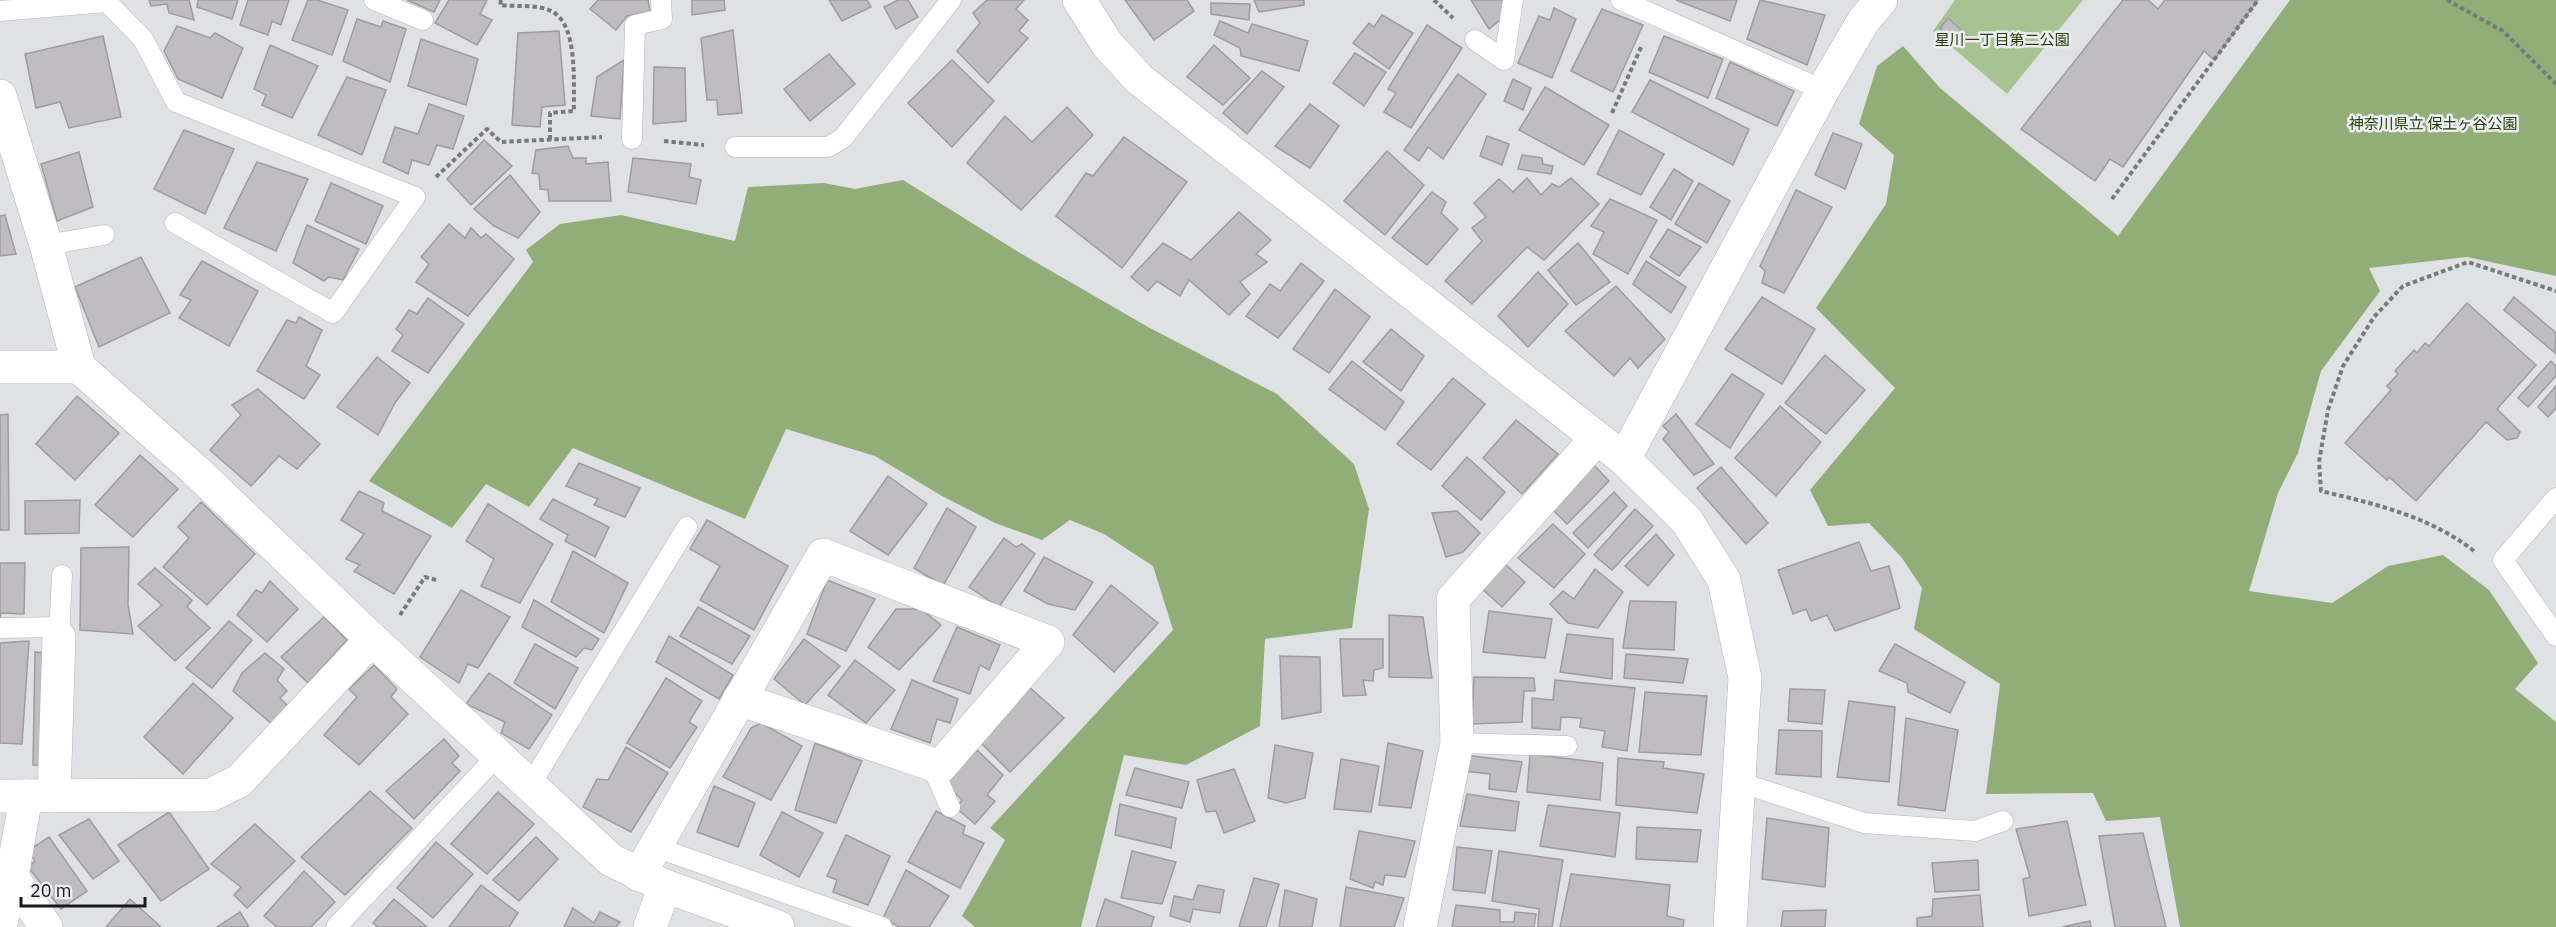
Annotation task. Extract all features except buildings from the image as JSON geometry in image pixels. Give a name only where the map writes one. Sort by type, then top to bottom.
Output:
[{"type":"street","points":[[1079,0],[1107,44],[1139,79],[1624,459],[1687,521],[1724,580],[1745,678],[1730,927]]},
{"type":"street","points":[[1624,459],[1823,90],[1864,20],[1881,0]]},
{"type":"street","points":[[0,96],[46,245],[79,367],[195,470],[375,642],[612,860],[653,869],[778,927]]},
{"type":"street","points":[[0,367],[79,367]]},
{"type":"street","points":[[1420,927],[1457,743],[1453,599],[1597,438]]},
{"type":"street","points":[[650,927],[653,869],[740,699],[823,555],[1048,642],[940,767],[740,699]]},
{"type":"street","points":[[0,927],[60,632]]},
{"type":"street","points":[[26,796],[211,795],[238,781],[375,642]]},
{"type":"street","points":[[12,877],[46,927]]},
{"type":"lane","points":[[374,0],[423,20]]},
{"type":"lane","points":[[632,139],[635,25],[662,19],[660,0]]},
{"type":"lane","points":[[735,147],[828,147],[843,138],[951,0]]},
{"type":"lane","points":[[1475,40],[1504,60],[1513,0]]},
{"type":"lane","points":[[1621,0],[1823,90]]},
{"type":"lane","points":[[0,11],[107,2],[143,39],[176,102],[414,197],[333,313],[175,223]]},
{"type":"lane","points":[[46,245],[104,235]]},
{"type":"lane","points":[[2556,498],[2503,560],[2556,636]]},
{"type":"lane","points":[[531,784],[687,527]]},
{"type":"lane","points":[[0,628],[60,632],[62,575]]},
{"type":"lane","points":[[1457,743],[1567,746]]},
{"type":"lane","points":[[349,923],[499,754]]},
{"type":"lane","points":[[931,764],[950,807]]},
{"type":"lane","points":[[1739,782],[1864,823],[1975,831],[2003,821]]},
{"type":"lane","points":[[653,869],[882,927]]},
{"type":"path","points":[[501,0],[500,5],[550,10],[560,17],[569,32],[573,111],[550,113],[550,140]]},
{"type":"path","points":[[2112,199],[2258,0]]},
{"type":"path","points":[[2447,0],[2504,31],[2556,84]]},
{"type":"path","points":[[1612,113],[1655,16]]},
{"type":"path","points":[[414,197],[487,129],[501,142],[583,136],[735,147]]},
{"type":"path","points":[[2479,556],[2458,539],[2425,522],[2387,507],[2321,491],[2319,462],[2328,410],[2343,366],[2374,317],[2403,286],[2468,262],[2556,291]]},
{"type":"path","points":[[375,642],[394,626],[425,577],[436,580]]},
{"type":"green space","name":"星川一丁目第二公園","points":[[1955,0],[2083,0],[2007,94],[1933,31]]},
{"type":"green space","name":"神奈川県立 保土ヶ谷公園","points":[[2290,0],[2556,0],[2556,276],[2467,257],[2369,268],[2380,291],[2321,371],[2298,453],[2278,493],[2249,591],[2332,603],[2388,566],[2443,555],[2489,590],[2538,663],[2515,689],[2556,722],[2556,927],[2180,927],[2160,817],[2106,821],[2093,793],[1986,794],[2000,684],[1914,629],[1922,588],[1902,558],[1869,523],[1828,526],[1810,490],[1895,388],[1816,308],[1886,204],[1894,155],[1859,124],[1877,66],[1903,46],[1940,88],[2118,236]]},
{"type":"green space","points":[[903,180],[1020,253],[1148,327],[1277,394],[1354,464],[1369,509],[1352,628],[1265,639],[1260,726],[1186,765],[1124,755],[1081,927],[975,927],[962,916],[1005,840],[990,828],[1173,630],[1153,566],[1104,534],[1070,520],[1042,540],[995,523],[942,496],[875,456],[786,429],[745,519],[573,448],[529,507],[486,484],[452,528],[369,481],[533,262],[526,250],[560,224],[621,215],[735,241],[748,187],[824,183],[855,189]]}]
